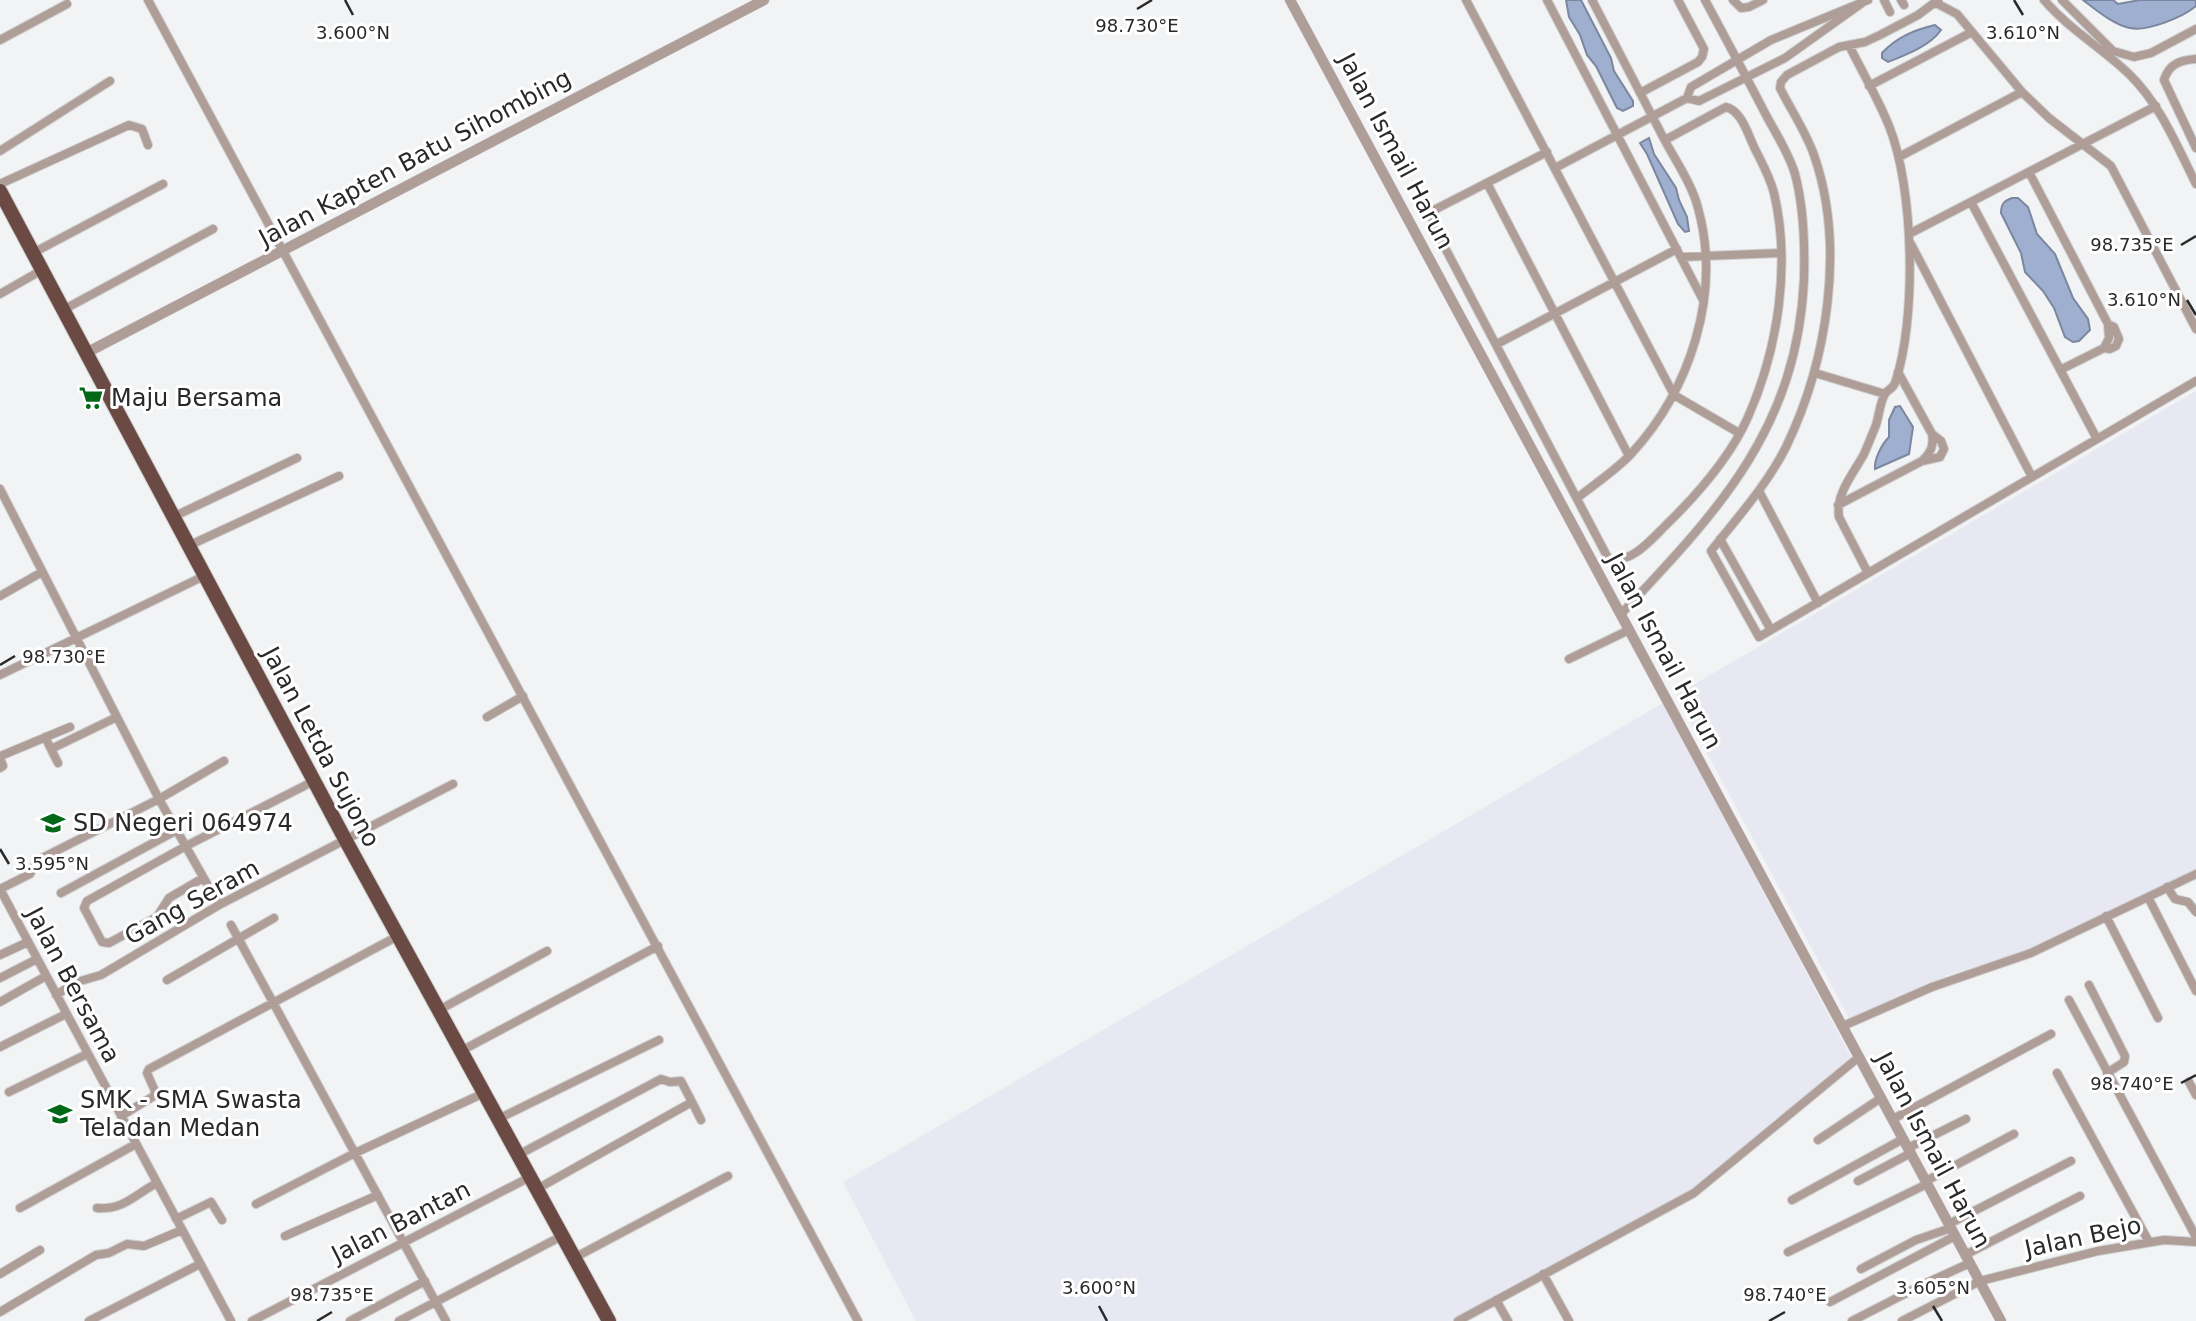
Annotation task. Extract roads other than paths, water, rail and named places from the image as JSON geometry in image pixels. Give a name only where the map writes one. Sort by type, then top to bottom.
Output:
[{"type":"highway","name":"Jalan Letda Sujono","points":[[0,191],[346,841],[609,1321]]},
{"type":"street","points":[[148,0],[858,1321]]},
{"type":"street","name":"Jalan Kapten Batu Sihombing","points":[[86,353],[764,0]]},
{"type":"street","name":"Jalan Ismail Harun","points":[[1290,0],[2001,1321]]},
{"type":"street","points":[[1466,0],[1674,395],[1739,433]]},
{"type":"street","points":[[1547,0],[1704,303]]},
{"type":"street","points":[[1577,498],[1629,456],[1653,428],[1674,395],[1697,337],[1704,303],[1706,256],[1696,200],[1592,0]]},
{"type":"street","points":[[1640,93],[1698,62],[1702,57],[1704,49],[1678,0]]},
{"type":"street","points":[[1620,614],[1703,524],[1734,485],[1763,439],[1779,401],[1797,344],[1803,302],[1805,254],[1802,210],[1795,172],[1705,0]]},
{"type":"street","points":[[1733,0],[1741,8],[1763,0]]},
{"type":"street","points":[[1884,0],[1894,19]]},
{"type":"street","points":[[2044,0],[2076,32],[2128,73],[2156,106],[2196,184]]},
{"type":"street","points":[[2062,0],[2113,51],[2134,57],[2151,53],[2196,29]]},
{"type":"street","points":[[1555,169],[1686,98],[1691,87],[1771,40],[1865,1]]},
{"type":"street","points":[[1686,98],[1699,101],[1785,58],[1865,1]]},
{"type":"street","points":[[2196,329],[2111,166],[2049,118],[2022,92],[1957,15],[1937,2],[1906,9],[1865,42],[1839,47],[1787,75],[1781,82],[1780,89],[1813,153],[1820,176],[1828,227],[1830,276],[1825,325],[1815,373],[1785,449],[1759,491],[1711,551],[1759,638],[2196,381]]},
{"type":"street","points":[[0,40],[67,4]]},
{"type":"street","points":[[1869,86],[1972,32]]},
{"type":"street","points":[[1849,45],[1889,126],[1899,158],[1909,238],[1910,284],[1898,372],[1894,386],[1885,394],[1868,444],[1838,505],[1839,517],[1868,573]]},
{"type":"street","points":[[2196,59],[2176,62],[2166,73],[2164,80],[2196,148]]},
{"type":"street","points":[[0,151],[110,81]]},
{"type":"street","points":[[1899,158],[2022,92]]},
{"type":"street","points":[[1909,238],[1971,202],[2156,106]]},
{"type":"street","points":[[1547,152],[1436,209],[1432,215],[1433,225],[1608,558],[1615,561],[1629,557],[1655,536],[1692,500],[1724,457],[1748,418],[1768,361],[1777,316],[1780,232],[1771,184],[1738,113],[1726,107],[1665,140]]},
{"type":"street","points":[[0,184],[129,125],[142,129],[148,145]]},
{"type":"street","points":[[2029,172],[2108,324],[2118,333],[2116,346],[2104,348],[2060,370]]},
{"type":"street","points":[[1487,183],[1629,456]]},
{"type":"street","points":[[33,253],[163,184]]},
{"type":"street","points":[[1971,202],[2097,439]]},
{"type":"street","points":[[63,310],[213,229]]},
{"type":"street","points":[[1909,238],[2032,477]]},
{"type":"street","points":[[1497,344],[1615,282],[1679,253],[1706,256],[1780,253]]},
{"type":"street","points":[[0,294],[42,270]]},
{"type":"street","points":[[1838,505],[1922,461],[1940,457],[1944,449],[1941,441],[1932,434],[1898,372]]},
{"type":"street","points":[[1815,373],[1885,394]]},
{"type":"street","points":[[173,517],[297,458]]},
{"type":"street","points":[[188,546],[338,476]]},
{"type":"street","points":[[0,489],[4,507],[42,572],[159,799],[219,905]]},
{"type":"street","points":[[1759,491],[1818,603]]},
{"type":"street","points":[[1720,539],[1771,630]]},
{"type":"street","points":[[0,596],[42,572]]},
{"type":"street","points":[[0,675],[204,576]]},
{"type":"street","points":[[1569,659],[1629,630]]},
{"type":"street","points":[[487,717],[523,696]]},
{"type":"street","points":[[51,749],[117,717]]},
{"type":"street","points":[[0,768],[3,766],[3,755],[70,727]]},
{"type":"street","points":[[45,737],[58,763]]},
{"type":"street","points":[[0,889],[30,874],[38,860],[159,799],[223,761]]},
{"type":"street","points":[[203,878],[169,898],[157,917],[109,943],[102,942],[84,906],[87,901],[186,846],[314,781]]},
{"type":"street","name":"Gang Seram","points":[[56,995],[79,981],[101,975],[219,905],[453,784]]},
{"type":"street","points":[[61,893],[177,830]]},
{"type":"street","points":[[1843,1026],[1932,987],[2031,953],[2148,897],[2171,893],[2196,874]]},
{"type":"street","name":"Jalan Bersama","points":[[0,889],[231,1321]]},
{"type":"street","points":[[2171,893],[2188,902],[2196,912]]},
{"type":"street","points":[[2148,897],[2196,991]]},
{"type":"street","points":[[2106,916],[2158,1018]]},
{"type":"street","points":[[167,980],[274,918]]},
{"type":"street","points":[[231,925],[446,1321]]},
{"type":"street","points":[[121,1116],[155,1095],[147,1073],[149,1069],[398,936]]},
{"type":"street","points":[[0,956],[28,942]]},
{"type":"street","points":[[461,1051],[658,946]]},
{"type":"street","points":[[439,1010],[547,951]]},
{"type":"street","points":[[0,978],[37,959]]},
{"type":"street","points":[[0,1002],[46,976]]},
{"type":"street","points":[[2089,985],[2125,1056],[2124,1062],[2107,1073]]},
{"type":"street","points":[[2068,1000],[2196,1240]]},
{"type":"street","points":[[0,1047],[66,1014]]},
{"type":"street","points":[[1893,1119],[2051,1034]]},
{"type":"street","points":[[498,1119],[659,1040]]},
{"type":"street","points":[[9,1092],[87,1054]]},
{"type":"street","points":[[1458,1321],[1693,1194],[1859,1057]]},
{"type":"street","points":[[2057,1073],[2149,1242]]},
{"type":"street","points":[[517,1155],[661,1079],[681,1081],[701,1120]]},
{"type":"street","points":[[2189,1082],[2196,1095]]},
{"type":"street","points":[[256,1204],[355,1153],[484,1093]]},
{"type":"street","points":[[1818,1140],[1881,1097]]},
{"type":"street","name":"Jalan Bantan","points":[[252,1321],[404,1242],[533,1183],[692,1102]]},
{"type":"street","points":[[1792,1199],[1966,1119]]},
{"type":"street","points":[[1788,1252],[1927,1183],[2014,1134]]},
{"type":"street","points":[[20,1208],[136,1144]]},
{"type":"street","points":[[1858,1181],[1907,1147]]},
{"type":"street","points":[[1830,1302],[2071,1161]]},
{"type":"street","points":[[574,1258],[728,1176]]},
{"type":"street","points":[[97,1208],[112,1209],[124,1205],[136,1194],[157,1182]]},
{"type":"street","points":[[285,1236],[378,1195]]},
{"type":"street","points":[[1852,1321],[2080,1196]]},
{"type":"street","points":[[176,1219],[211,1202],[222,1220]]},
{"type":"street","points":[[1861,1269],[1916,1240],[1952,1229]]},
{"type":"street","points":[[0,1312],[96,1255],[109,1254],[127,1244],[150,1245],[182,1230]]},
{"type":"street","points":[[399,1321],[562,1236]]},
{"type":"street","name":"Jalan Bejo","points":[[1902,1321],[1980,1281],[2098,1251],[2149,1242],[2196,1240]]},
{"type":"street","points":[[0,1273],[40,1250]]},
{"type":"street","points":[[89,1321],[200,1264]]},
{"type":"street","points":[[1543,1273],[1569,1321]]},
{"type":"street","points":[[350,1321],[425,1281]]},
{"type":"street","points":[[1496,1300],[1508,1321]]},
{"type":"water","points":[[1566,0],[1581,0],[1611,58],[1614,71],[1633,101],[1633,106],[1623,111],[1617,108],[1569,17]]},
{"type":"water","points":[[2083,0],[2113,0],[2118,4],[2140,0],[2196,0],[2196,6],[2164,23],[2137,29],[2118,24]]},
{"type":"water","points":[[1935,25],[1941,30],[1924,45],[1888,62],[1882,58],[1882,53],[1900,38]]},
{"type":"water","points":[[1649,138],[1654,154],[1676,188],[1687,217],[1689,231],[1685,232],[1678,224],[1640,143]]},
{"type":"water","points":[[2018,198],[2028,207],[2037,234],[2055,254],[2073,298],[2088,319],[2090,330],[2079,341],[2073,342],[2065,337],[2054,308],[2025,272],[2021,253],[2001,213],[2004,203]]},
{"type":"water","points":[[1900,406],[1913,427],[1909,454],[1875,469],[1879,452],[1889,437],[1889,420],[1895,407]]},
{"type":"place","name":"Maju Bersama","points":[[91,398]]},
{"type":"place","name":"SD Negeri 064974","points":[[53,823]]},
{"type":"place","name":"SMK - SMA Swasta Teladan Medan","points":[[60,1114]]}]
